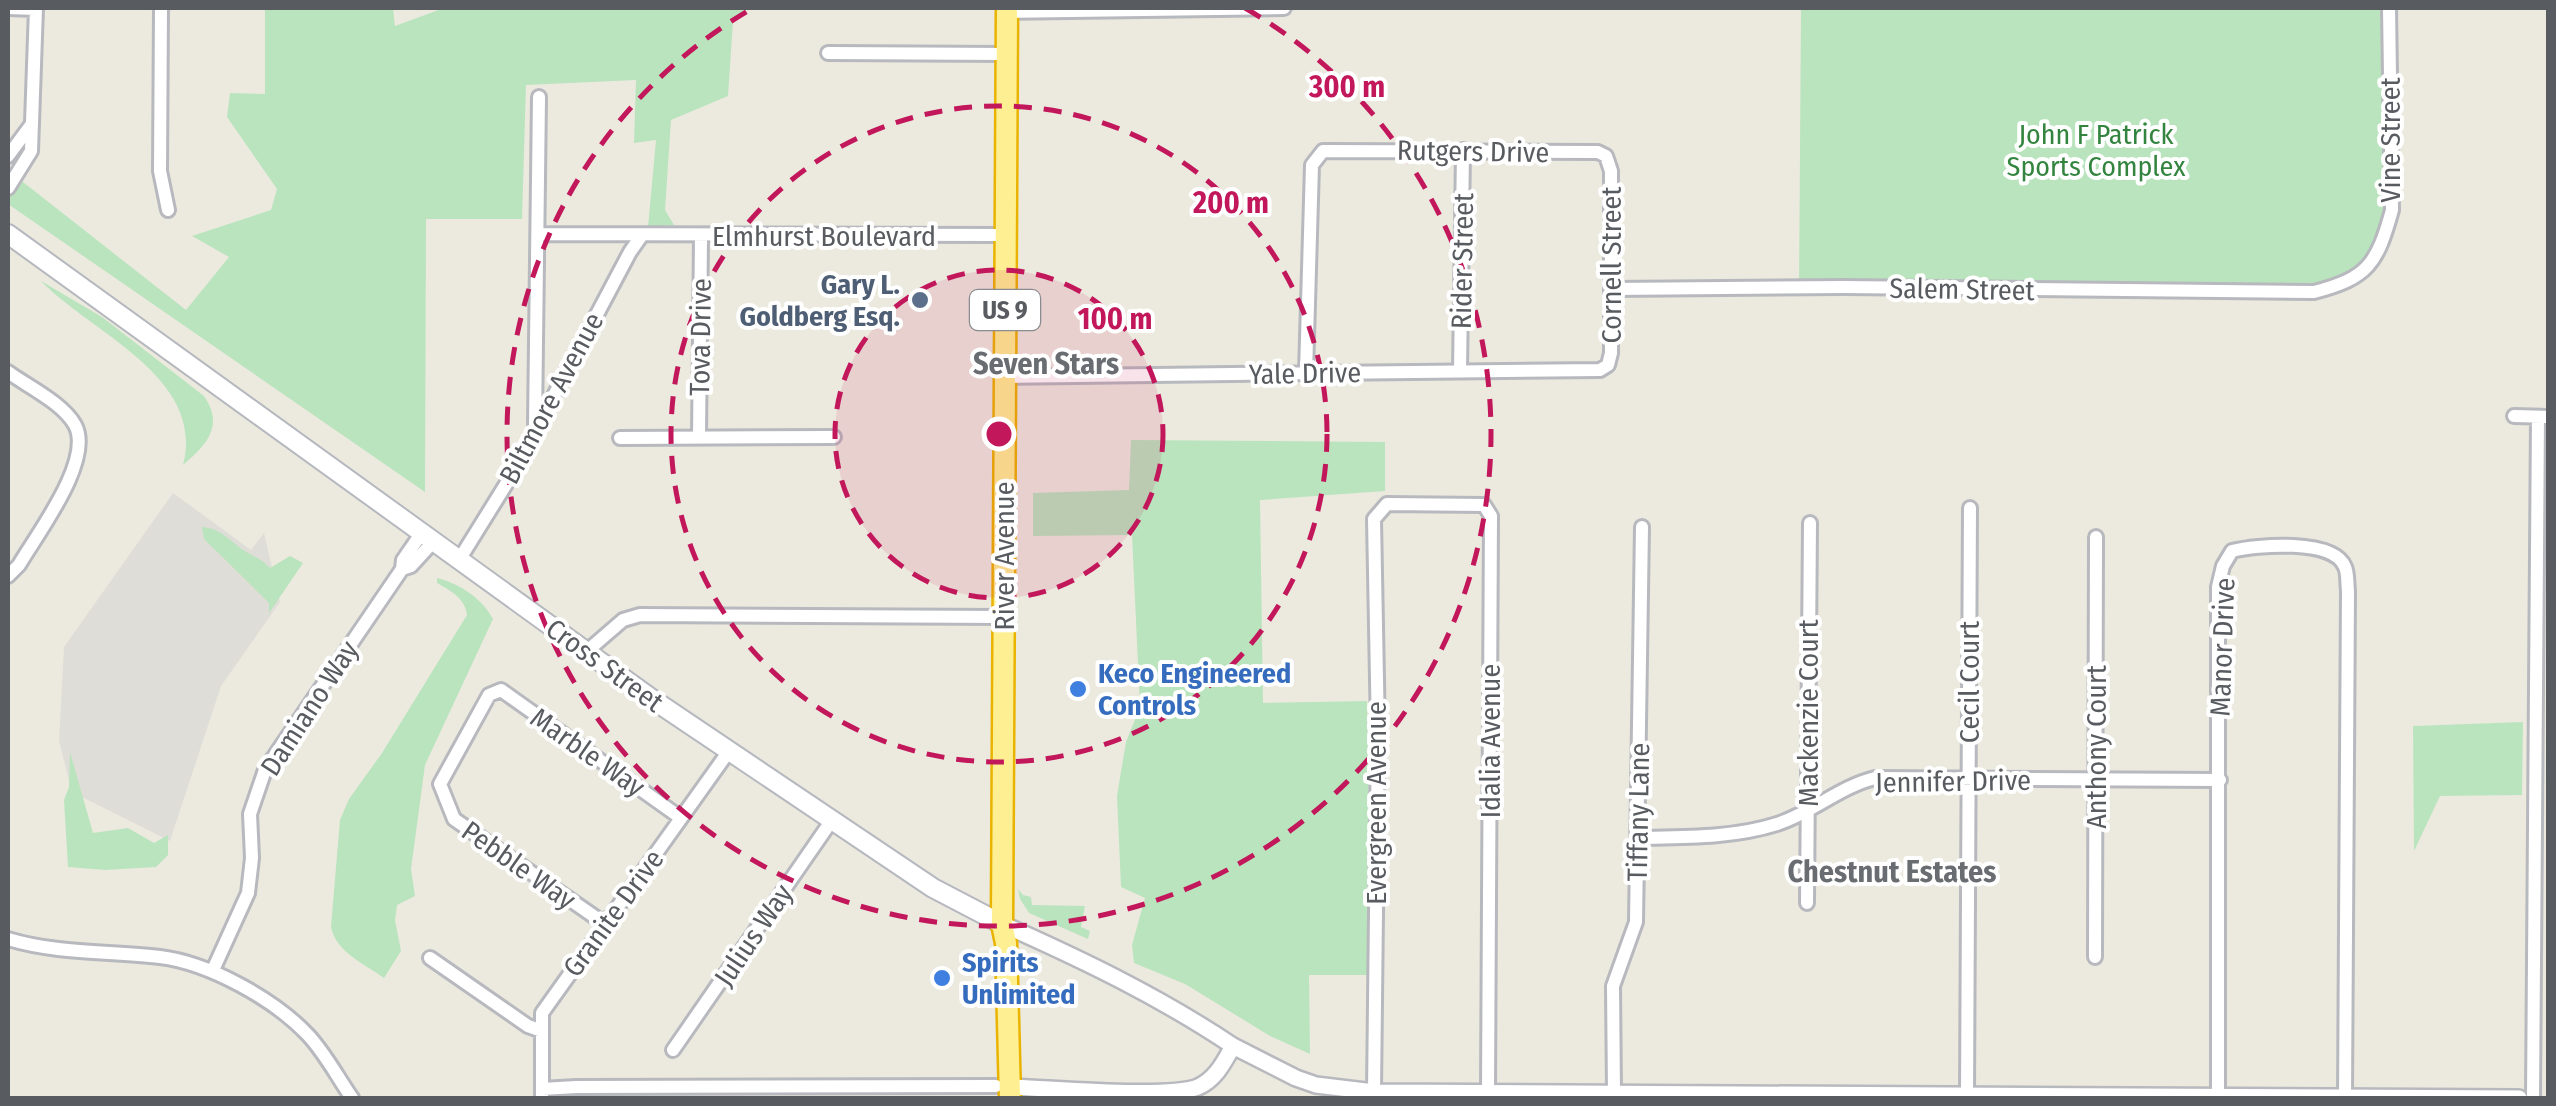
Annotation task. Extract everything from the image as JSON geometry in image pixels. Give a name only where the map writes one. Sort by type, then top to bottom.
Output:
[{"type":"highway","name":"River Avenue","points":[[1003,1092],[997,942],[1002,924],[1007,10]]},
{"type":"main road","name":"Cross Street","points":[[8,234],[586,652],[933,888],[1002,924]]},
{"type":"street","points":[[8,8],[36,8],[31,151],[8,188]]},
{"type":"street","points":[[161,8],[160,171],[168,210]]},
{"type":"street","points":[[1007,10],[1284,8]]},
{"type":"street","name":"Vine Street","points":[[2314,292],[2345,284],[2369,268],[2392,210],[2390,8]]},
{"type":"street","points":[[828,53],[1007,54]]},
{"type":"street","points":[[535,428],[539,97]]},
{"type":"street","points":[[8,156],[31,126]]},
{"type":"street","name":"Rider Street","points":[[1460,372],[1463,150]]},
{"type":"street","name":"Rutgers Drive","points":[[1306,373],[1312,166],[1323,151],[1598,152],[1609,161]]},
{"type":"street","name":"Cornell Street","points":[[1604,368],[1611,353],[1609,161]]},
{"type":"street","name":"Elmhurst Boulevard","points":[[539,234],[1006,235]]},
{"type":"street","name":"Biltmore Avenue","points":[[459,560],[512,473],[642,235]]},
{"type":"street","name":"Tova Drive","points":[[699,437],[701,236]]},
{"type":"street","name":"Salem Street","points":[[1611,290],[1843,287],[2314,292]]},
{"type":"street","name":"Yale Drive","points":[[1005,376],[1604,368]]},
{"type":"street","points":[[8,372],[75,424],[80,446],[73,474],[19,565],[8,576]]},
{"type":"street","points":[[2514,416],[2543,417],[2533,1098]]},
{"type":"street","name":"Tova Drive","points":[[620,438],[834,437]]},
{"type":"street","name":"Idalia Avenue","points":[[1377,515],[1387,504],[1413,502],[1484,505],[1490,516],[1488,1092]]},
{"type":"street","name":"Cecil Court","points":[[1967,1096],[1970,508]]},
{"type":"street","name":"Evergreen Avenue","points":[[1374,1092],[1377,515]]},
{"type":"street","name":"Mackenzie Court","points":[[1807,903],[1810,523]]},
{"type":"street","name":"Tiffany Lane","points":[[1614,1093],[1613,986],[1636,922],[1642,527]]},
{"type":"street","name":"Anthony Court","points":[[2095,957],[2096,537]]},
{"type":"street","name":"Damiano Way","points":[[213,970],[248,893],[252,858],[250,814],[264,770],[402,570],[403,560],[427,538]]},
{"type":"street","name":"Manor Drive","points":[[2218,1096],[2218,587],[2222,566],[2232,552],[2252,546],[2333,552],[2345,564],[2345,1098]]},
{"type":"street","points":[[586,652],[623,620],[640,615],[1004,617]]},
{"type":"street","name":"Marble Way","points":[[494,693],[501,690],[681,818]]},
{"type":"street","name":"Pebble Way","points":[[494,693],[440,784],[454,820],[605,924]]},
{"type":"street","name":"Granite Drive","points":[[542,1094],[542,1013],[729,751]]},
{"type":"street","name":"Jennifer Drive","points":[[1638,838],[1743,832],[1780,824],[1854,784],[1876,778],[2220,780]]},
{"type":"street","name":"Julius Way","points":[[674,1050],[832,820]]},
{"type":"street","name":"Cross Street","points":[[1002,924],[1103,969],[1181,1011],[1233,1046],[1296,1078],[1374,1092],[2520,1098]]},
{"type":"street","points":[[8,939],[70,952],[163,957],[213,970],[274,1007],[308,1035],[352,1098]]},
{"type":"street","points":[[430,958],[528,1026],[542,1031]]},
{"type":"street","points":[[542,1094],[1144,1090],[1198,1086],[1216,1075],[1233,1046]]},
{"type":"shaded area","points":[[173,493],[251,550],[264,533],[280,602],[221,686],[170,841],[72,792],[59,741],[64,647]]},
{"type":"green space","points":[[265,8],[393,8],[395,26],[444,8],[747,8],[733,21],[728,96],[671,120],[665,210],[674,225],[648,227],[656,140],[634,143],[636,80],[526,85],[522,219],[426,219],[425,492],[8,204],[9,171],[186,310],[229,257],[192,236],[271,210],[277,189],[227,117],[230,93],[265,94]]},
{"type":"green space","name":"John F Patrick Sports Complex","points":[[1801,8],[2393,8],[2392,210],[2369,268],[2314,292],[1799,290]]},
{"type":"green space","points":[[41,281],[102,317],[204,396],[213,425],[206,442],[183,465],[186,434],[178,406],[161,382]]},
{"type":"green space","points":[[1131,440],[1385,442],[1385,491],[1260,500],[1263,703],[1367,701],[1372,975],[1309,975],[1310,1054],[1270,1036],[1185,984],[1134,963],[1132,945],[1145,898],[1121,887],[1117,796],[1126,742],[1140,707],[1132,535],[1033,536],[1033,493],[1129,490]]},
{"type":"green space","points":[[202,527],[223,534],[270,568],[290,556],[303,563],[269,613],[269,603],[204,539]]},
{"type":"green space","points":[[437,578],[470,593],[493,619],[425,765],[411,869],[415,896],[397,905],[395,920],[401,951],[384,978],[345,950],[331,926],[340,820],[349,799],[467,615],[460,600],[437,583]]},
{"type":"green space","points":[[2523,722],[2522,795],[2440,796],[2414,851],[2413,726]]},
{"type":"green space","points":[[70,752],[93,833],[128,828],[154,843],[168,835],[168,855],[156,867],[68,867],[64,800],[69,787]]},
{"type":"green space","points":[[1018,889],[1031,897],[1032,905],[1085,906],[1081,927],[1090,931],[1088,939],[1029,913]]},
{"type":"place","name":"Gary L. Goldberg Esq.","points":[[920,300]]},
{"type":"place","name":"Keco Engineered Controls","points":[[1078,689]]},
{"type":"place","name":"Spirits Unlimited","points":[[942,978]]},
{"type":"district","name":"Seven Stars","points":[[1046,364]]},
{"type":"district","name":"Chestnut Estates","points":[[1892,872]]}]
